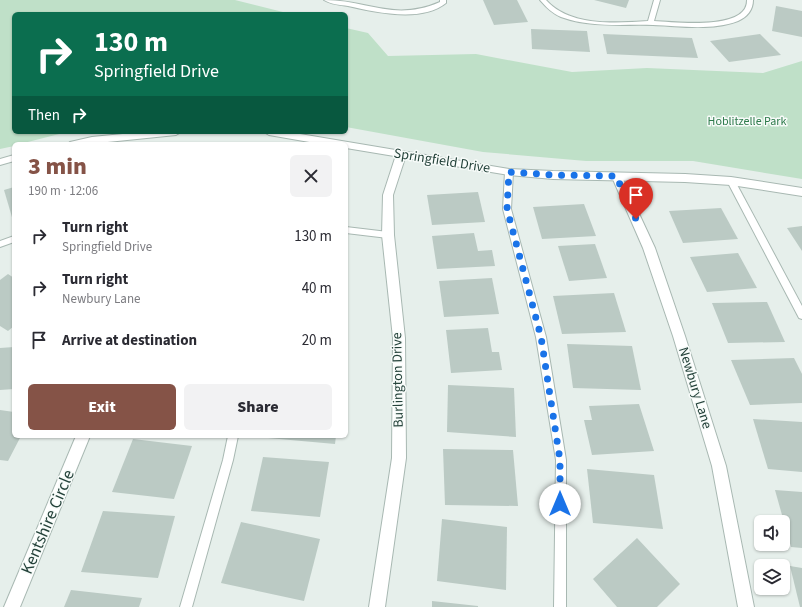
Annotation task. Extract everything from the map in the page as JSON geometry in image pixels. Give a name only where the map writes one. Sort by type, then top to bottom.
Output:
[{"type":"street","points":[[82,142],[155,134]]},
{"type":"street","points":[[281,134],[328,142]]},
{"type":"street","name":"Springfield Drive","points":[[348,145],[509,172],[553,175],[686,178],[731,181],[802,192]]},
{"type":"street","name":"Burlington Drive","points":[[377,607],[399,458],[399,338],[388,235],[388,195],[401,155]]},
{"type":"street","points":[[0,162],[12,159]]},
{"type":"street","name":"Newbury Lane","points":[[616,176],[652,255],[679,336],[719,466],[746,607]]},
{"type":"street","name":"Kentshire Circle","points":[[12,607],[82,438]]},
{"type":"lane","points":[[327,0],[380,11],[400,12],[432,9],[443,3],[443,0]]},
{"type":"lane","points":[[543,0],[546,5],[557,13],[587,21],[612,24],[684,24],[726,22],[743,16],[750,6],[750,0]]},
{"type":"lane","points":[[651,23],[657,0]]},
{"type":"lane","points":[[509,172],[507,209],[541,337],[560,460],[560,607]]},
{"type":"lane","points":[[731,181],[802,315]]},
{"type":"lane","points":[[348,230],[388,235]]},
{"type":"lane","points":[[0,244],[12,240]]},
{"type":"lane","points":[[186,607],[228,460],[233,438]]},
{"type":"green space","points":[[0,0],[235,0],[283,12],[12,12],[12,134],[59,134],[28,142],[12,142],[12,146],[0,149]]},
{"type":"green space","name":"Hoblitzelle Park","points":[[348,28],[368,33],[388,56],[476,54],[572,72],[647,68],[763,73],[802,61],[802,179],[693,161],[586,161],[483,152],[348,127]]},
{"type":"building","points":[[483,0],[517,0],[528,22],[494,25]]},
{"type":"building","points":[[594,0],[629,0],[626,8]]},
{"type":"building","points":[[776,6],[802,11],[802,37],[772,31]]},
{"type":"building","points":[[531,29],[587,31],[590,52],[532,49]]},
{"type":"building","points":[[603,34],[692,38],[698,58],[607,54]]},
{"type":"building","points":[[760,34],[781,55],[729,62],[710,41]]},
{"type":"building","points":[[12,188],[12,217],[4,190]]},
{"type":"building","points":[[478,192],[485,222],[432,225],[427,195]]},
{"type":"building","points":[[584,204],[596,236],[542,239],[533,207]]},
{"type":"building","points":[[721,208],[738,239],[683,243],[669,211]]},
{"type":"building","points":[[802,226],[802,251],[787,228]]},
{"type":"building","points":[[474,233],[478,251],[492,250],[495,266],[437,269],[432,236]]},
{"type":"building","points":[[595,244],[607,278],[569,281],[558,246]]},
{"type":"building","points":[[738,253],[757,288],[707,292],[690,257]]},
{"type":"building","points":[[8,274],[12,277],[12,328],[8,331],[0,326],[0,280]]},
{"type":"building","points":[[492,278],[499,314],[444,317],[439,281]]},
{"type":"building","points":[[614,293],[626,332],[562,334],[553,296]]},
{"type":"building","points":[[767,302],[785,342],[728,343],[712,303]]},
{"type":"building","points":[[488,328],[492,352],[499,352],[502,370],[451,373],[446,330]]},
{"type":"building","points":[[567,344],[632,346],[641,390],[573,388]]},
{"type":"building","points":[[12,347],[12,389],[0,390],[0,348]]},
{"type":"building","points":[[794,358],[802,374],[802,403],[750,405],[731,360]]},
{"type":"building","points":[[448,385],[514,388],[516,437],[447,432]]},
{"type":"building","points":[[639,404],[654,451],[592,455],[584,420],[592,420],[589,406]]},
{"type":"building","points":[[0,410],[12,412],[12,438],[20,438],[8,461],[0,460]]},
{"type":"building","points":[[753,419],[802,422],[802,472],[768,469]]},
{"type":"building","points":[[268,438],[336,438],[335,444]]},
{"type":"building","points":[[133,439],[192,446],[174,499],[112,492]]},
{"type":"building","points":[[443,449],[513,450],[518,506],[445,505]]},
{"type":"building","points":[[263,457],[329,462],[320,517],[251,511]]},
{"type":"building","points":[[587,469],[654,475],[663,529],[593,523]]},
{"type":"building","points":[[775,490],[802,492],[802,548],[791,547],[790,515],[782,515]]},
{"type":"building","points":[[103,511],[175,516],[158,578],[81,572]]},
{"type":"building","points":[[442,519],[507,527],[506,590],[437,581]]},
{"type":"building","points":[[241,522],[320,539],[304,601],[221,583]]},
{"type":"building","points":[[637,538],[680,584],[657,607],[617,607],[593,579]]},
{"type":"building","points":[[790,566],[802,568],[802,607],[800,607]]},
{"type":"building","points":[[71,590],[142,598],[139,607],[64,607]]},
{"type":"building","points":[[432,601],[478,606],[478,607],[432,607]]},
{"type":"route","points":[[560,504],[560,460],[541,337],[507,209],[509,172],[553,175],[616,176],[636,219]]}]
